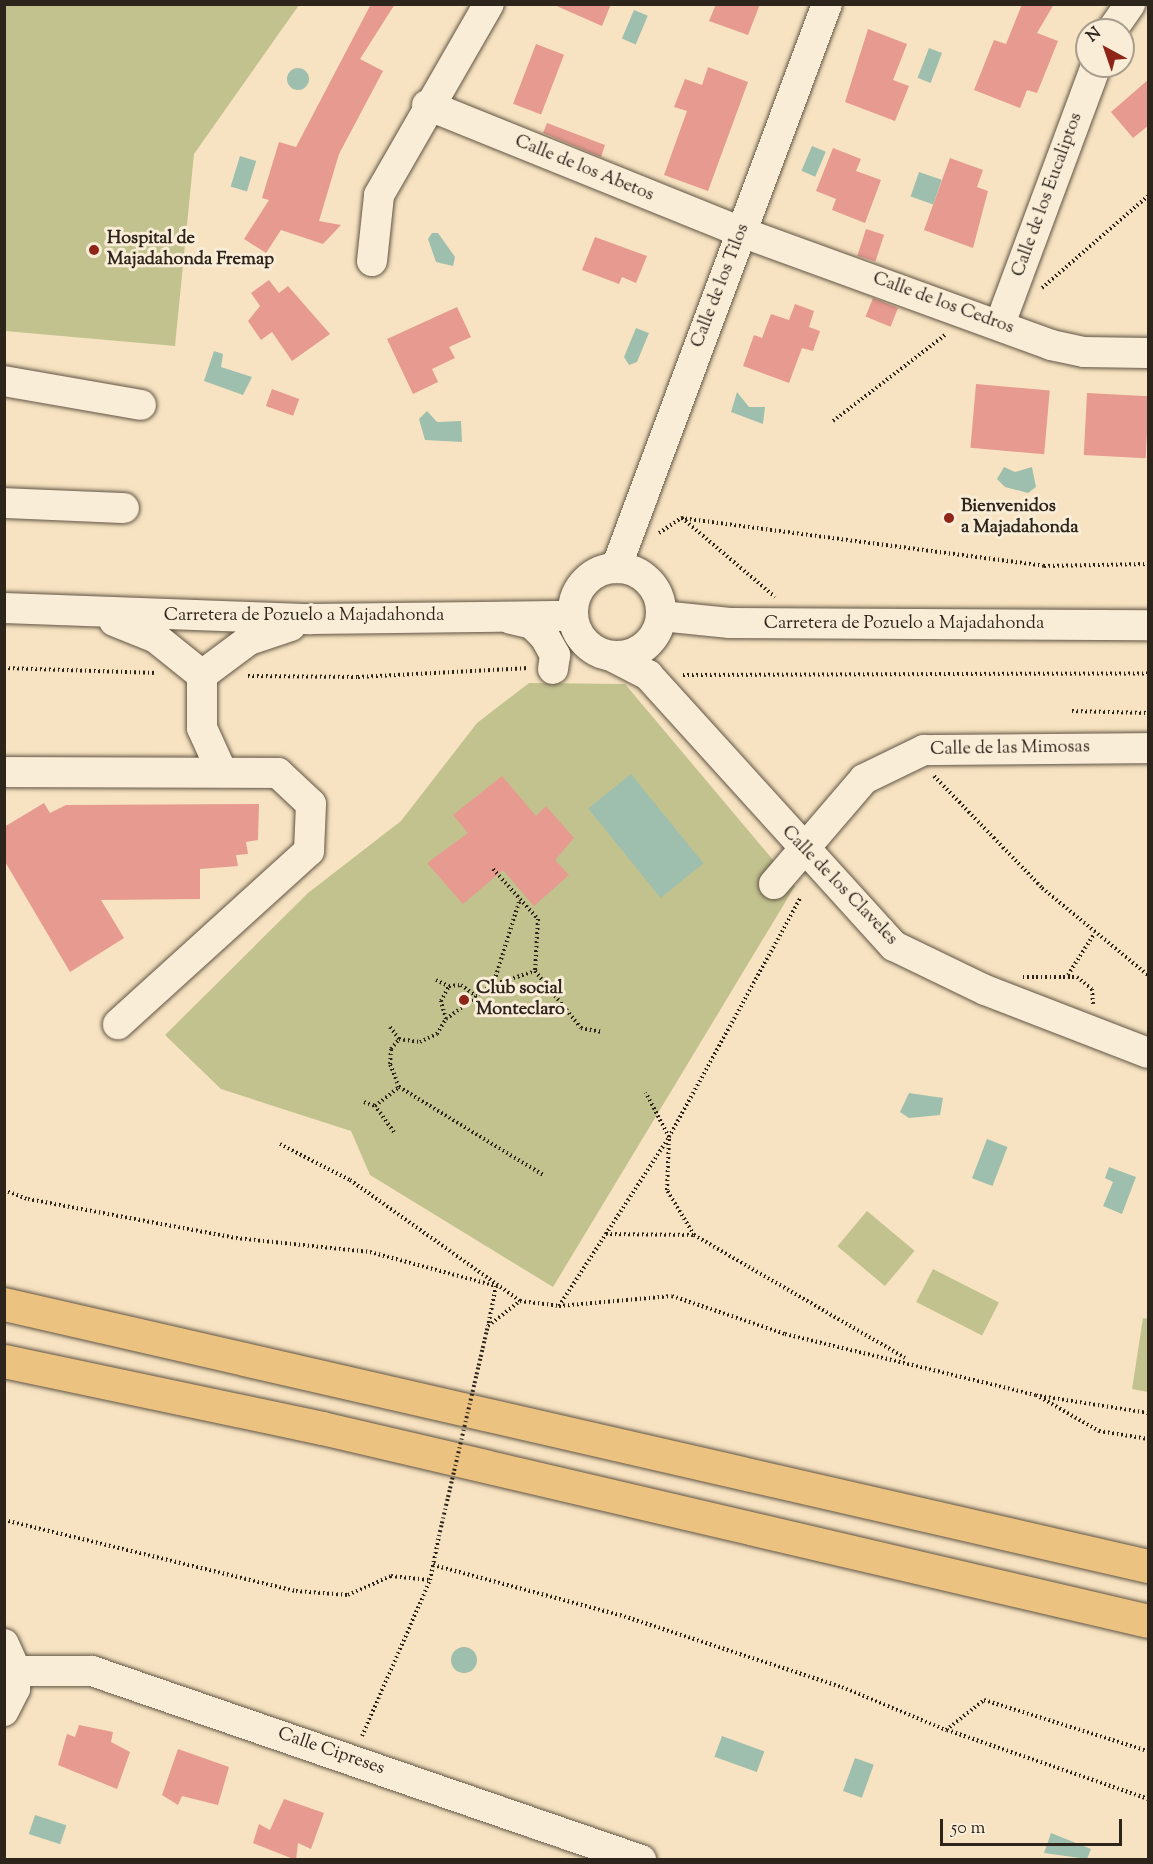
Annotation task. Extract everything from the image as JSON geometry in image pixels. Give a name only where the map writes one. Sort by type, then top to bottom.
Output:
[{"type":"highway","points":[[4,1304],[1149,1566]]},
{"type":"highway","points":[[4,1361],[322,1428],[1149,1621]]},
{"type":"street","points":[[372,261],[379,195],[427,105],[489,4]]},
{"type":"street","name":"Calle de los Tilos","points":[[616,568],[827,4]]},
{"type":"street","points":[[1120,18],[1130,4]]},
{"type":"street","name":"Calle de los Eucaliptos","points":[[1000,324],[1092,78]]},
{"type":"street","name":"Calle de los Abetos","points":[[427,105],[741,232]]},
{"type":"street","name":"Calle de los Cedros","points":[[741,232],[1084,352],[1149,353]]},
{"type":"street","points":[[4,381],[141,405]]},
{"type":"street","points":[[4,503],[124,508]]},
{"type":"street","points":[[646,646],[611,656],[585,643],[573,616],[580,588],[602,571],[616,568],[644,577],[657,595],[661,616],[646,646],[648,675]]},
{"type":"street","name":"Carretera de Pozuelo a Majadahonda","points":[[4,608],[36,613],[311,619],[573,616]]},
{"type":"street","name":"Carretera de Pozuelo a Majadahonda","points":[[4,620],[36,613]]},
{"type":"street","points":[[98,614],[156,638],[202,675]]},
{"type":"street","points":[[499,616],[532,624],[545,637],[555,655],[553,669]]},
{"type":"street","name":"Carretera de Pozuelo a Majadahonda","points":[[661,616],[785,623],[1149,625]]},
{"type":"street","points":[[202,675],[249,640],[311,619]]},
{"type":"street","name":"Calle de los Claveles","points":[[611,656],[648,675],[811,860],[894,946],[985,990],[1149,1053]]},
{"type":"street","points":[[202,675],[202,728],[222,772]]},
{"type":"street","name":"Calle de las Mimosas","points":[[774,884],[811,860],[864,779],[958,736],[1149,748]]},
{"type":"street","points":[[4,772],[278,773],[311,804],[309,851],[118,1024]]},
{"type":"street","points":[[4,1644],[16,1671],[15,1689],[4,1711]]},
{"type":"street","name":"Calle Cipreses","points":[[16,1671],[92,1671],[641,1860]]},
{"type":"path","points":[[785,623],[786,605],[681,518],[1033,565],[1149,564]]},
{"type":"path","points":[[1072,711],[1149,712]]},
{"type":"path","points":[[917,753],[973,821],[1094,934],[1149,975]]},
{"type":"path","points":[[559,1306],[669,1137],[811,860]]},
{"type":"path","points":[[493,869],[538,919],[535,971],[581,1028],[601,1032]]},
{"type":"path","points":[[492,986],[499,951],[520,899]]},
{"type":"path","points":[[1068,975],[1094,934]]},
{"type":"path","points":[[390,1026],[399,1039],[420,1042],[437,1034],[446,1019],[492,986],[535,971]]},
{"type":"path","points":[[436,980],[449,986],[461,985],[478,998]]},
{"type":"path","points":[[446,1019],[441,1000],[449,986]]},
{"type":"path","points":[[399,1039],[391,1049],[390,1064],[399,1087],[543,1175]]},
{"type":"path","points":[[375,1106],[399,1087]]},
{"type":"path","points":[[646,1093],[669,1137],[667,1190],[694,1234],[909,1360]]},
{"type":"path","points":[[364,1102],[375,1106],[394,1132]]},
{"type":"path","points":[[280,1144],[350,1180],[462,1255],[496,1286],[520,1301],[559,1306],[672,1296],[785,1334],[909,1360],[1036,1395],[1149,1413]]},
{"type":"path","points":[[4,1190],[28,1199],[236,1238],[370,1252],[496,1286]]},
{"type":"path","points":[[606,1234],[694,1234]]},
{"type":"path","points":[[352,1759],[430,1580],[496,1286]]},
{"type":"path","points":[[488,1326],[520,1301]]},
{"type":"path","points":[[1036,1395],[1099,1431],[1149,1439]]},
{"type":"path","points":[[4,1520],[296,1590],[348,1595],[391,1576],[430,1580]]},
{"type":"path","points":[[433,1565],[621,1615],[842,1687],[946,1730],[1149,1799]]},
{"type":"path","points":[[946,1730],[984,1700],[1149,1751]]},
{"type":"green space","name":"Hospital de Majadahonda Fremap","points":[[4,5],[299,5],[194,154],[175,346],[5,331]]},
{"type":"green space","name":"Club social Monteclaro","points":[[529,683],[625,684],[795,886],[553,1287],[370,1175],[351,1131],[221,1089],[165,1035],[308,893],[401,821],[477,723]]},
{"type":"green space","points":[[867,1211],[914,1251],[885,1286],[837,1246]]},
{"type":"green space","points":[[933,1269],[999,1303],[982,1336],[916,1302]]},
{"type":"green space","points":[[1143,1318],[1148,1319],[1148,1392],[1132,1389]]},
{"type":"shaded area","points":[[634,10],[648,16],[636,44],[622,39]]},
{"type":"shaded area","points":[[929,48],[942,53],[931,83],[918,78]]},
{"type":"shaded area","points":[[298,68],[306,71],[309,79],[306,87],[298,90],[290,87],[287,79],[290,71]]},
{"type":"shaded area","points":[[812,146],[826,152],[815,177],[801,171]]},
{"type":"shaded area","points":[[240,156],[256,161],[247,192],[231,187]]},
{"type":"shaded area","points":[[919,172],[942,180],[933,204],[911,197]]},
{"type":"shaded area","points":[[432,233],[438,233],[455,257],[453,266],[436,262],[428,239]]},
{"type":"shaded area","points":[[636,328],[649,333],[637,362],[629,365],[624,357]]},
{"type":"shaded area","points":[[214,351],[223,354],[221,367],[252,377],[243,395],[204,381]]},
{"type":"shaded area","points":[[737,392],[749,407],[765,407],[763,424],[731,412]]},
{"type":"shaded area","points":[[427,411],[437,422],[461,421],[462,442],[425,440],[419,419]]},
{"type":"shaded area","points":[[1004,467],[1015,472],[1032,467],[1036,487],[1028,493],[1005,487],[997,479]]},
{"type":"shaded area","points":[[631,774],[703,863],[661,898],[588,809]]},
{"type":"shaded area","points":[[909,1093],[943,1098],[940,1115],[909,1118],[900,1112]]},
{"type":"shaded area","points":[[987,1139],[1008,1147],[992,1186],[972,1178]]},
{"type":"shaded area","points":[[1109,1167],[1136,1177],[1122,1214],[1103,1206],[1113,1182],[1105,1178]]},
{"type":"shaded area","points":[[464,1647],[473,1651],[477,1660],[473,1669],[464,1673],[455,1669],[451,1660],[455,1651]]},
{"type":"shaded area","points":[[722,1736],[764,1751],[757,1772],[714,1757]]},
{"type":"shaded area","points":[[855,1758],[874,1765],[862,1798],[843,1791]]},
{"type":"shaded area","points":[[35,1815],[66,1825],[60,1844],[29,1834]]},
{"type":"shaded area","points":[[1051,1833],[1091,1849],[1087,1859],[1044,1853]]},
{"type":"building","points":[[371,4],[395,4],[360,59],[383,71],[339,154],[319,221],[341,225],[323,244],[281,230],[266,253],[244,239],[269,200],[262,198],[279,142],[296,147]]},
{"type":"building","points":[[552,4],[611,4],[602,26]]},
{"type":"building","points":[[716,4],[760,4],[748,35],[709,21]]},
{"type":"building","points":[[1022,4],[1054,4],[1037,33],[1058,41],[1037,93],[1027,90],[1020,108],[974,90],[994,40],[1006,44]]},
{"type":"building","points":[[868,29],[907,44],[893,80],[909,86],[895,121],[845,102]]},
{"type":"building","points":[[536,44],[564,55],[541,115],[513,104]]},
{"type":"building","points":[[708,67],[748,82],[708,191],[664,175],[687,111],[674,107],[685,79],[702,85]]},
{"type":"building","points":[[1149,79],[1149,125],[1133,138],[1111,112]]},
{"type":"building","points":[[547,123],[605,145],[601,157],[543,133]]},
{"type":"building","points":[[833,148],[861,159],[856,171],[881,180],[865,223],[832,210],[836,199],[816,191]]},
{"type":"building","points":[[950,158],[983,170],[977,187],[988,191],[973,248],[924,230]]},
{"type":"building","points":[[866,229],[884,235],[875,262],[857,256]]},
{"type":"building","points":[[595,237],[647,256],[636,283],[622,277],[619,284],[582,270]]},
{"type":"building","points":[[269,280],[279,293],[288,286],[330,334],[292,361],[272,332],[261,340],[248,321],[260,306],[251,293]]},
{"type":"building","points":[[873,298],[898,308],[891,327],[866,317]]},
{"type":"building","points":[[795,304],[814,311],[809,327],[820,331],[813,351],[802,348],[789,383],[743,366],[754,335],[762,338],[771,314],[789,320]]},
{"type":"building","points":[[457,307],[471,337],[449,347],[455,358],[432,369],[438,382],[413,394],[387,339]]},
{"type":"building","points":[[976,384],[1050,390],[1044,454],[970,448]]},
{"type":"building","points":[[272,389],[299,399],[293,416],[266,406]]},
{"type":"building","points":[[1087,393],[1148,396],[1146,458],[1084,455]]},
{"type":"building","points":[[502,776],[536,816],[546,806],[574,838],[555,860],[569,875],[534,906],[503,870],[463,904],[427,863],[468,833],[453,815]]},
{"type":"building","points":[[44,803],[50,813],[66,805],[259,804],[258,840],[246,842],[248,854],[236,855],[238,866],[200,869],[200,899],[101,900],[124,938],[70,972],[4,860],[4,827]]},
{"type":"building","points":[[79,1725],[113,1732],[111,1742],[130,1752],[117,1789],[58,1765],[67,1734],[75,1737]]},
{"type":"building","points":[[178,1749],[229,1767],[218,1805],[182,1796],[178,1805],[162,1795]]},
{"type":"building","points":[[284,1799],[324,1813],[311,1849],[298,1843],[296,1860],[253,1843],[259,1824],[270,1830]]},
{"type":"place","name":"Hospital de Majadahonda Fremap","points":[[94,250]]},
{"type":"place","name":"Bienvenidos a Majadahonda","points":[[949,518]]},
{"type":"place","name":"Club social Monteclaro","points":[[464,1000]]}]
